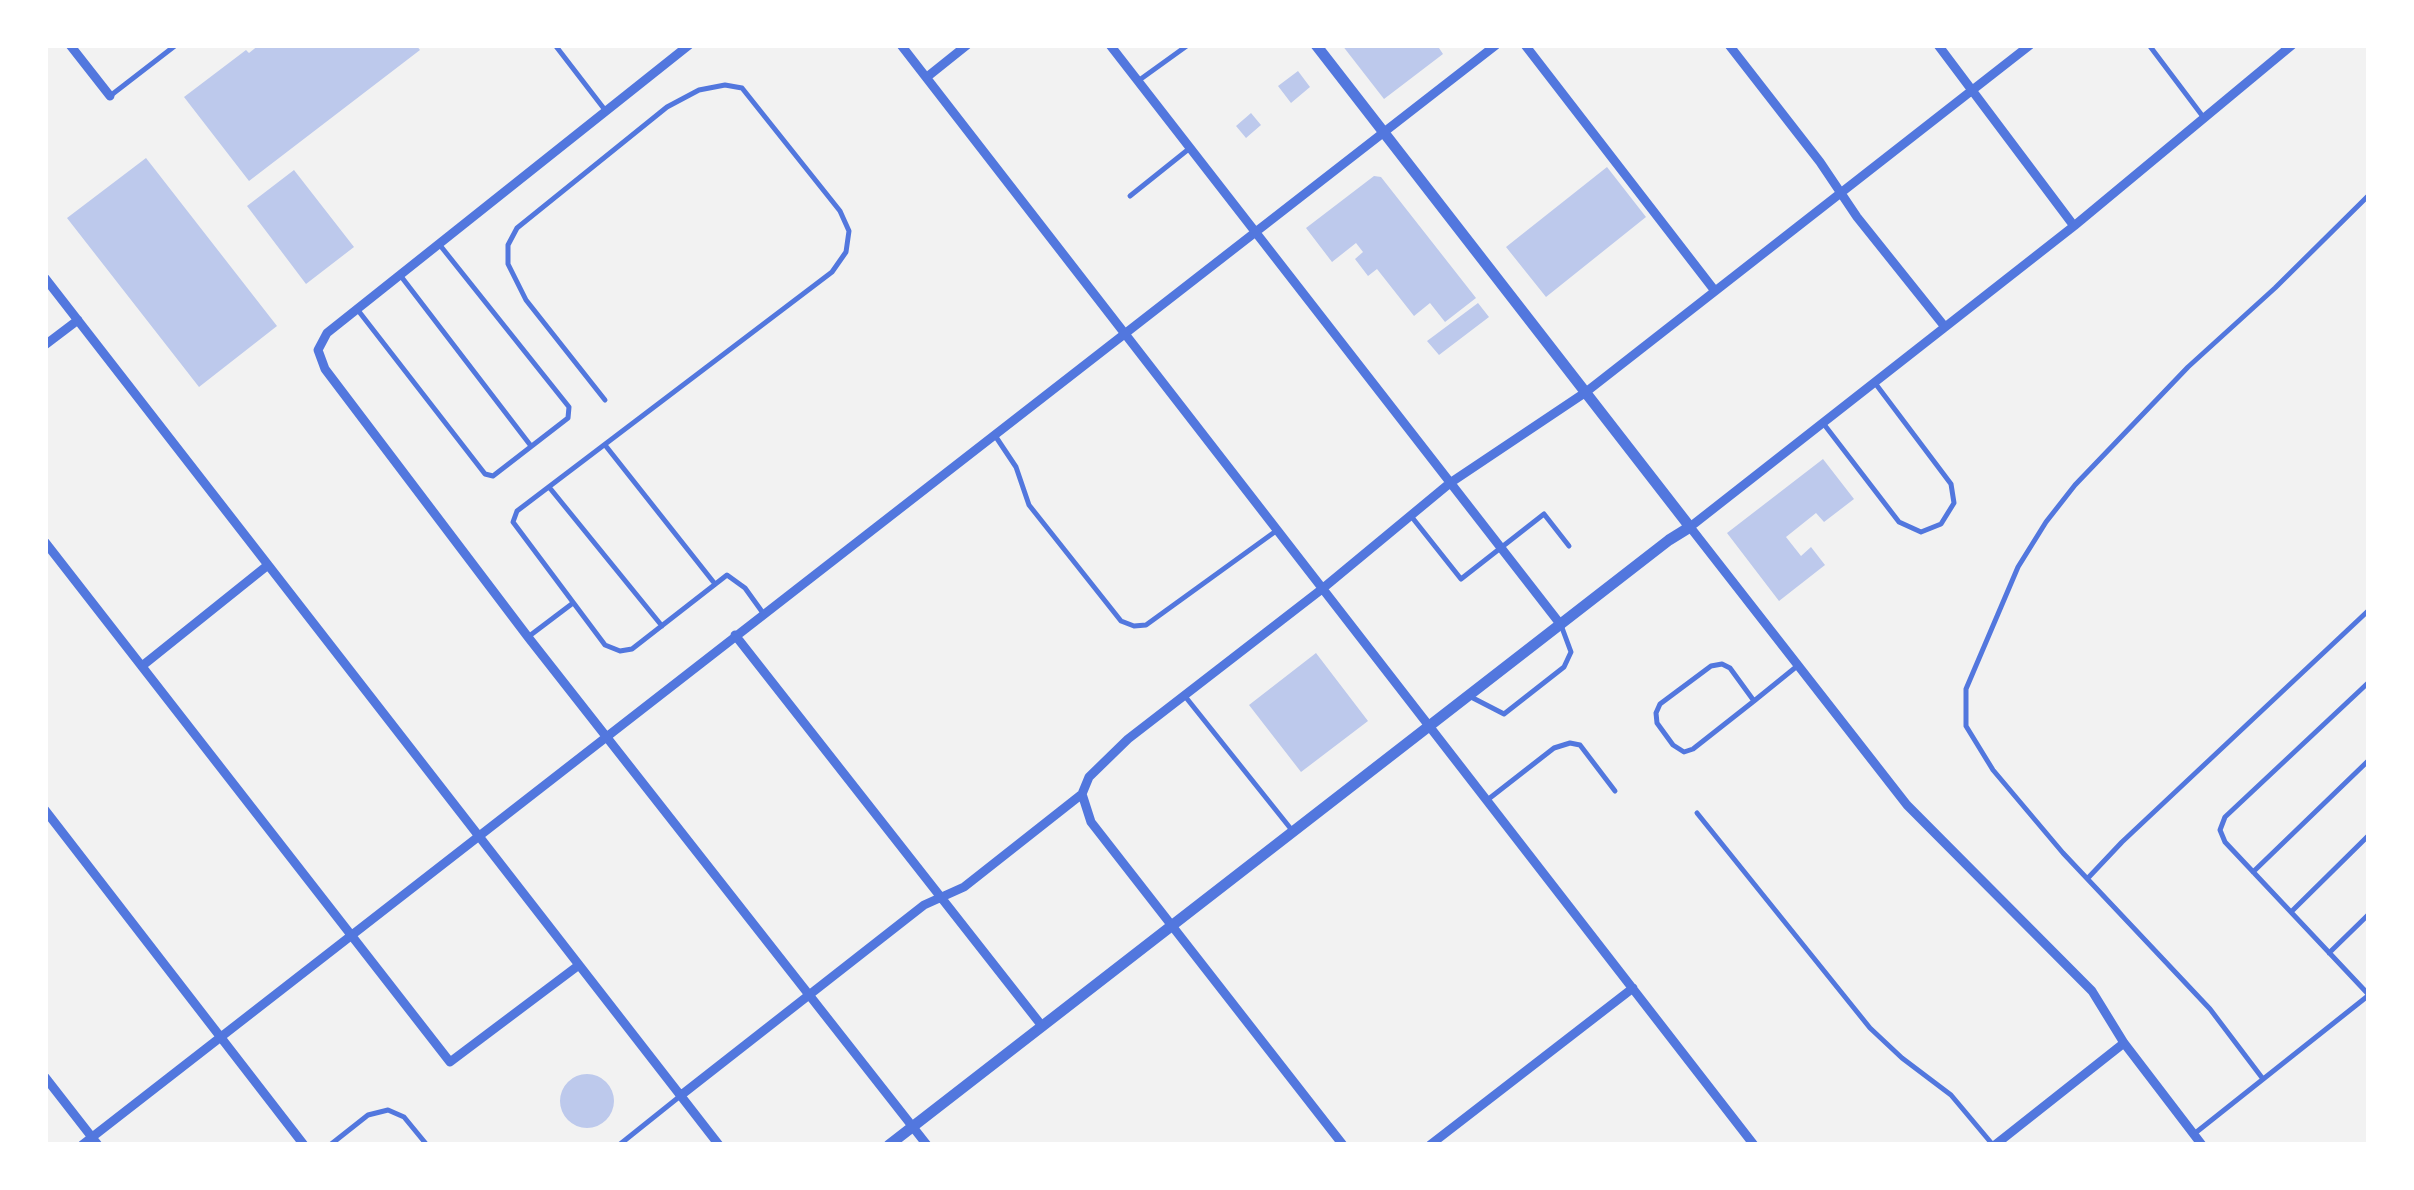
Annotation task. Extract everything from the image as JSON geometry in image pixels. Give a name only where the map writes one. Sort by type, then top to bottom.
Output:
[{"type":"street","points":[[70,45],[110,96]]},
{"type":"street","points":[[689,45],[328,332],[318,350],[325,369],[528,636],[927,1145]]},
{"type":"street","points":[[901,45],[1754,1145]]},
{"type":"street","points":[[927,77],[967,45]]},
{"type":"street","points":[[1110,45],[1561,625]]},
{"type":"street","points":[[1316,45],[1906,805],[2092,991],[2124,1043],[2202,1145]]},
{"type":"street","points":[[82,1145],[95,1141],[220,1037],[1496,45]]},
{"type":"street","points":[[1524,45],[1715,291]]},
{"type":"street","points":[[1729,45],[1945,328]]},
{"type":"street","points":[[1938,45],[2074,226]]},
{"type":"street","points":[[680,1096],[924,905],[964,887],[1082,794],[1089,777],[1128,739],[1322,590],[1450,483],[1586,392],[2030,45]]},
{"type":"street","points":[[889,1145],[1824,424],[2074,226],[2292,45]]},
{"type":"street","points":[[45,278],[719,1145]]},
{"type":"street","points":[[45,345],[78,320]]},
{"type":"street","points":[[45,542],[450,1062],[579,965]]},
{"type":"street","points":[[142,666],[268,565]]},
{"type":"street","points":[[735,635],[1042,1026]]},
{"type":"street","points":[[1082,794],[1091,822],[1342,1145]]},
{"type":"street","points":[[45,810],[304,1145]]},
{"type":"street","points":[[1430,1145],[1632,988]]},
{"type":"street","points":[[1994,1145],[2124,1043]]},
{"type":"street","points":[[45,1077],[95,1141]]},
{"type":"lane","points":[[110,96],[176,45]]},
{"type":"lane","points":[[555,45],[606,111]]},
{"type":"lane","points":[[1138,82],[1188,45]]},
{"type":"lane","points":[[2149,45],[2204,118]]},
{"type":"lane","points":[[605,400],[526,300],[508,264],[508,245],[517,228],[668,108],[699,90],[725,84],[742,88],[840,211],[850,231],[846,252],[832,272],[517,511],[513,522],[605,645],[620,651],[632,649],[727,575],[746,588],[763,614]]},
{"type":"lane","points":[[1130,196],[1190,148]]},
{"type":"lane","points":[[2264,1078],[2210,1009],[2020,803],[1974,743],[1964,715],[1966,689],[2018,567],[2075,484],[2188,367],[2369,195]]},
{"type":"lane","points":[[356,310],[485,474],[493,476],[568,418],[569,407],[439,244]]},
{"type":"lane","points":[[400,275],[531,446]]},
{"type":"lane","points":[[1824,424],[1899,522],[1921,532],[1940,524],[1954,503],[1951,484],[1875,383]]},
{"type":"lane","points":[[994,434],[1016,467],[1029,504],[1121,620],[1134,626],[1146,625],[1276,531]]},
{"type":"lane","points":[[605,445],[715,584]]},
{"type":"lane","points":[[549,487],[662,626]]},
{"type":"lane","points":[[1411,516],[1461,579],[1544,514],[1570,546]]},
{"type":"lane","points":[[528,636],[573,603]]},
{"type":"lane","points":[[2088,878],[2369,610]]},
{"type":"lane","points":[[1468,696],[1497,712],[1509,711],[1570,660],[1561,625]]},
{"type":"lane","points":[[1754,701],[1730,668],[1722,664],[1711,666],[1660,704],[1657,723],[1674,745],[1684,752],[1694,749],[1754,701],[1796,667]]},
{"type":"lane","points":[[2194,1134],[2369,995],[2225,842],[2220,830],[2225,817],[2369,682]]},
{"type":"lane","points":[[1184,695],[1293,832]]},
{"type":"lane","points":[[1486,800],[1554,748],[1570,743],[1580,745],[1614,791]]},
{"type":"lane","points":[[2254,872],[2369,760]]},
{"type":"lane","points":[[1697,813],[1870,1028],[1902,1058],[1951,1094],[1994,1145]]},
{"type":"lane","points":[[2291,912],[2369,836]]},
{"type":"lane","points":[[2329,953],[2369,914]]},
{"type":"lane","points":[[619,1145],[680,1096]]},
{"type":"lane","points":[[330,1145],[368,1115],[388,1110],[404,1117],[427,1145]]},
{"type":"building","points":[[259,45],[416,45],[420,50],[249,181],[184,97],[246,50],[249,53]]},
{"type":"building","points":[[1342,45],[1443,45],[1439,48],[1443,54],[1384,99]]},
{"type":"building","points":[[1298,71],[1310,87],[1291,103],[1278,86]]},
{"type":"building","points":[[1251,113],[1261,125],[1246,138],[1236,126]]},
{"type":"building","points":[[146,158],[277,326],[199,387],[67,218]]},
{"type":"building","points":[[1607,167],[1646,217],[1546,297],[1506,247]]},
{"type":"building","points":[[294,170],[354,247],[306,284],[247,206]]},
{"type":"building","points":[[1374,176],[1381,177],[1476,298],[1445,322],[1430,303],[1414,316],[1377,269],[1368,276],[1355,259],[1363,252],[1356,243],[1332,262],[1306,228]]},
{"type":"building","points":[[1478,303],[1489,317],[1439,355],[1427,341]]},
{"type":"building","points":[[1823,459],[1854,499],[1824,522],[1816,513],[1786,537],[1801,556],[1811,547],[1825,565],[1779,601],[1727,533]]},
{"type":"building","points":[[1316,653],[1368,721],[1301,772],[1249,705]]},
{"type":"building","points":[[587,1074],[606,1082],[614,1101],[606,1120],[587,1128],[568,1120],[560,1101],[568,1082]]}]
